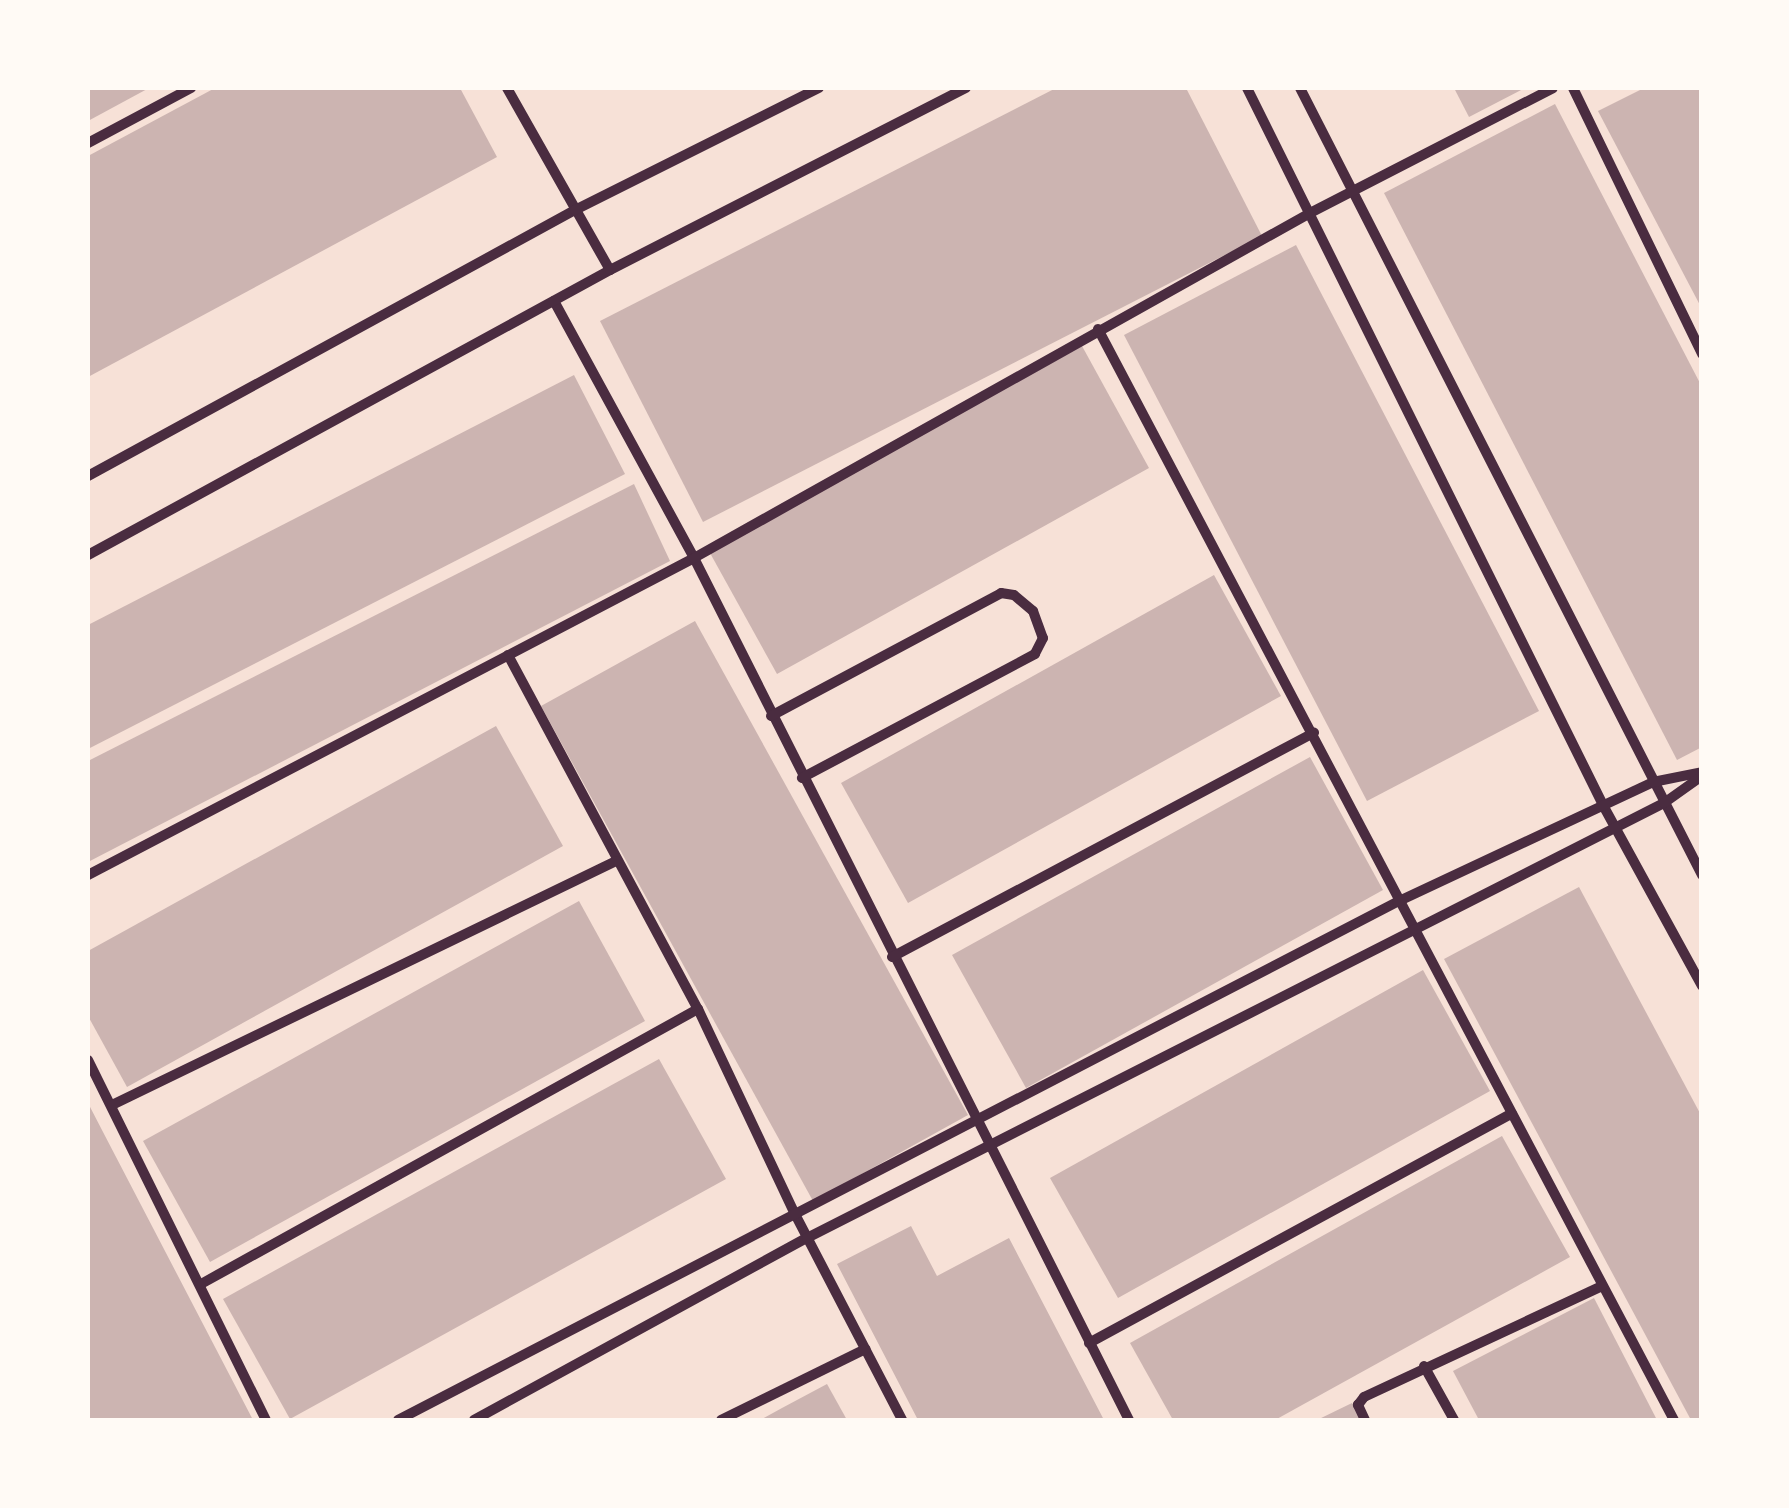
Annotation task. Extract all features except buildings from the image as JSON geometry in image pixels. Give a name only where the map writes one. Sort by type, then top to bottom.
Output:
[{"type":"street","points":[[88,144],[191,88]]},
{"type":"street","points":[[507,88],[610,270]]},
{"type":"street","points":[[88,476],[576,210],[818,88]]},
{"type":"street","points":[[88,554],[610,270],[966,88]]},
{"type":"street","points":[[1248,88],[1604,807],[1702,986]]},
{"type":"street","points":[[1300,88],[1702,875]]},
{"type":"street","points":[[88,876],[694,558],[1310,213],[1553,88]]},
{"type":"street","points":[[1573,88],[1702,354]]},
{"type":"street","points":[[554,301],[694,558],[1129,1420]]},
{"type":"street","points":[[1098,329],[1674,1420]]},
{"type":"street","points":[[772,716],[1002,593],[1014,594],[1033,612],[1042,638],[1036,654],[802,778]]},
{"type":"street","points":[[508,655],[698,1009],[796,1216],[902,1420]]},
{"type":"street","points":[[892,957],[1314,733]]},
{"type":"street","points":[[398,1420],[1398,902],[1653,782],[1702,774]]},
{"type":"street","points":[[474,1420],[807,1238],[1664,803],[1702,774]]},
{"type":"street","points":[[112,1105],[616,861]]},
{"type":"street","points":[[201,1284],[698,1009]]},
{"type":"street","points":[[88,1060],[266,1420]]},
{"type":"street","points":[[1089,1343],[1512,1113]]},
{"type":"street","points":[[1364,1420],[1358,1406],[1364,1397],[1602,1286]]},
{"type":"street","points":[[721,1420],[865,1350]]},
{"type":"street","points":[[1424,1366],[1454,1420]]}]
